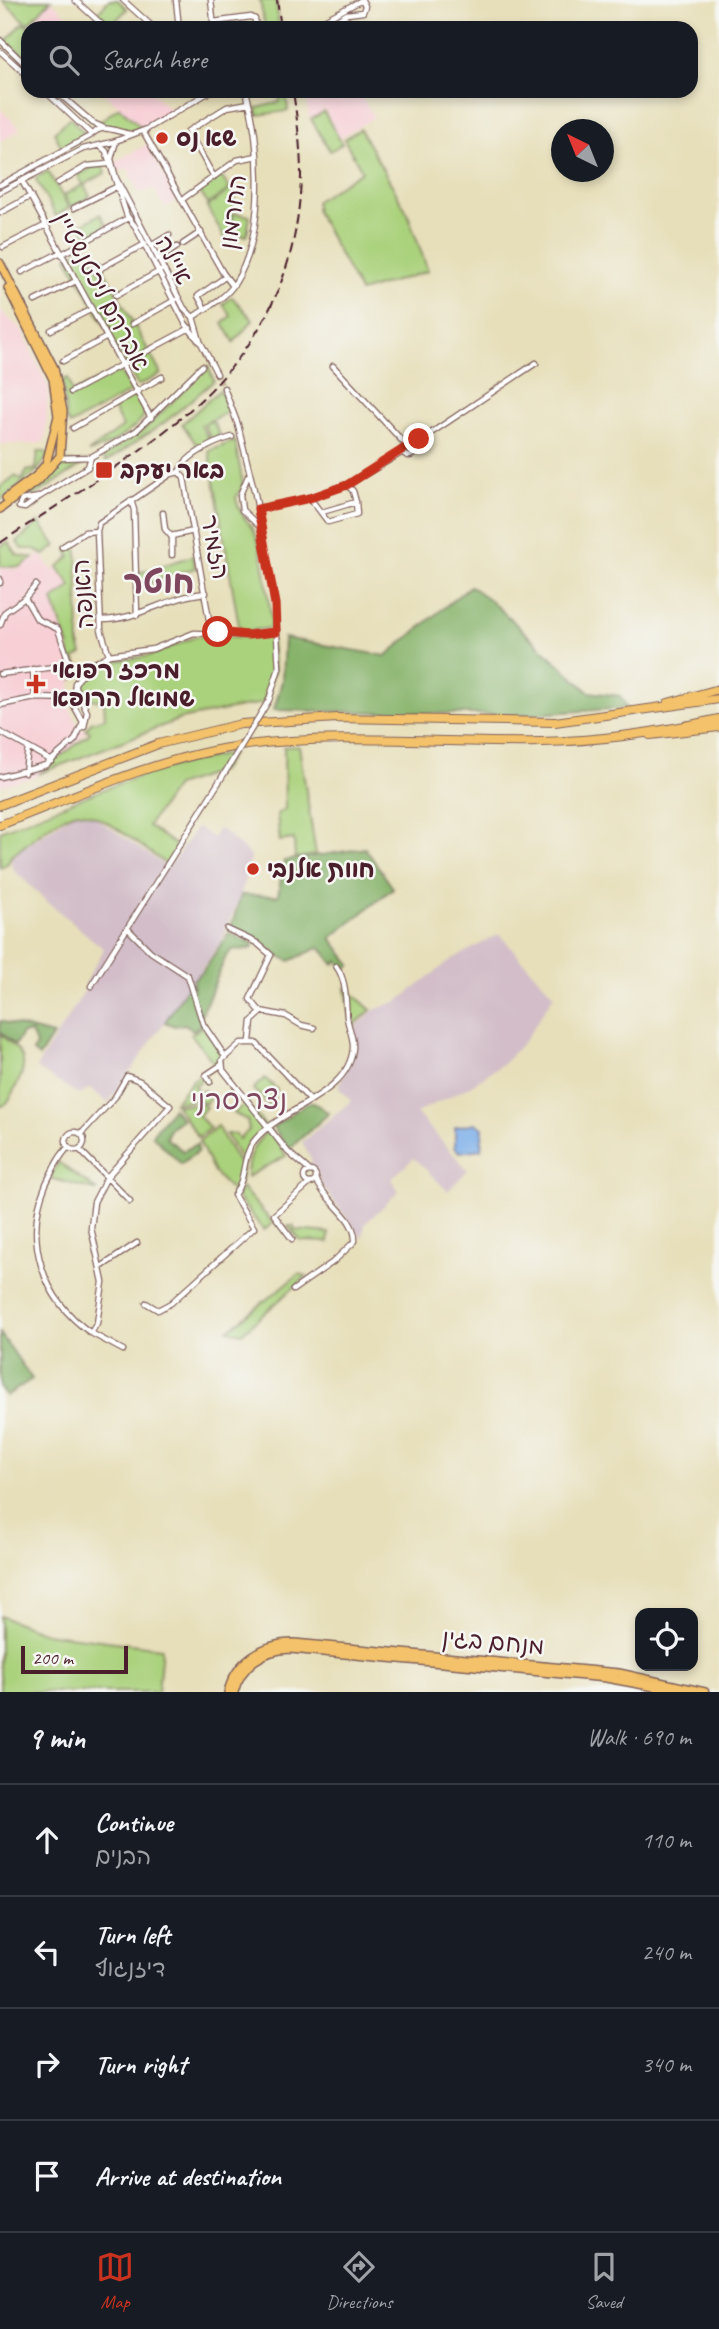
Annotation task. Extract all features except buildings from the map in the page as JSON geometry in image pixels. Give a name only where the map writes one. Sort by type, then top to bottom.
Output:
[{"type":"highway","points":[[614,716],[719,689]]},
{"type":"highway","points":[[0,805],[167,741],[241,724],[337,718],[537,723],[614,716],[719,699]]},
{"type":"highway","points":[[0,825],[151,768],[243,746],[359,738],[551,742],[626,734],[719,719]]},
{"type":"highway","points":[[626,734],[659,736],[719,727]]},
{"type":"main road","points":[[0,262],[59,381],[63,411],[56,453],[40,479],[0,509]]},
{"type":"main road","points":[[0,271],[53,379],[58,416],[56,453],[36,476],[0,503]]},
{"type":"main road","name":"מנחם בגין","points":[[274,1648],[294,1643],[607,1672],[705,1692]]},
{"type":"main road","points":[[228,1692],[235,1674],[246,1661],[274,1648]]},
{"type":"main road","points":[[234,1692],[245,1669],[274,1648]]},
{"type":"main road","name":"מנחם בגין","points":[[274,1648],[593,1676],[682,1692]]},
{"type":"street","points":[[75,0],[98,21]]},
{"type":"street","points":[[123,0],[146,21]]},
{"type":"street","points":[[131,7],[138,0]]},
{"type":"street","points":[[176,0],[178,21]]},
{"type":"street","points":[[211,0],[214,21]]},
{"type":"street","points":[[322,21],[362,0],[365,6],[363,12],[347,14],[335,21]]},
{"type":"street","points":[[232,21],[251,17],[253,21]]},
{"type":"street","points":[[1,46],[21,62]]},
{"type":"street","points":[[1,46],[21,68]]},
{"type":"street","points":[[52,98],[106,150],[116,187],[130,211]]},
{"type":"street","points":[[64,98],[93,123],[135,134]]},
{"type":"street","points":[[0,192],[76,152],[143,131],[199,98]]},
{"type":"street","name":"החרמון","points":[[71,392],[122,365],[190,321],[233,286],[243,264],[254,225],[257,156],[248,98]]},
{"type":"street","points":[[214,177],[188,131],[227,107],[249,103]]},
{"type":"street","points":[[0,186],[104,128]]},
{"type":"street","points":[[22,272],[132,218],[112,163],[117,129]]},
{"type":"street","points":[[143,131],[225,277],[233,286]]},
{"type":"street","points":[[183,199],[237,160],[257,156]]},
{"type":"street","points":[[58,183],[87,166],[108,164]]},
{"type":"street","name":"אברהם ליכטנשטיין","points":[[22,181],[151,418]]},
{"type":"street","points":[[74,208],[116,187]]},
{"type":"street","points":[[0,213],[31,196]]},
{"type":"street","name":"איילה","points":[[130,211],[217,374]]},
{"type":"street","points":[[3,247],[46,225]]},
{"type":"street","points":[[158,260],[201,232]]},
{"type":"street","points":[[101,268],[169,235]]},
{"type":"street","name":"איילה","points":[[148,245],[175,300],[190,321]]},
{"type":"street","points":[[116,295],[160,271]]},
{"type":"street","points":[[205,309],[198,296],[225,277]]},
{"type":"street","points":[[35,301],[76,281]]},
{"type":"street","points":[[132,324],[175,300]]},
{"type":"street","points":[[51,330],[92,309]]},
{"type":"street","points":[[63,360],[107,337]]},
{"type":"street","points":[[333,366],[406,445],[413,445],[536,363]]},
{"type":"street","points":[[56,453],[72,458],[91,457],[136,431],[202,366]]},
{"type":"street","points":[[73,428],[162,377]]},
{"type":"street","points":[[91,986],[269,700],[279,668],[275,604],[262,530],[238,425],[224,388]]},
{"type":"street","points":[[62,547],[85,532],[97,531],[103,519],[171,474],[179,472],[182,465],[198,454],[232,437]]},
{"type":"street","points":[[250,517],[258,511],[310,498],[347,485],[403,452],[406,445]]},
{"type":"street","points":[[403,452],[411,456],[415,452],[413,445]]},
{"type":"street","points":[[39,497],[88,467],[91,457]]},
{"type":"street","name":"הזמיר","points":[[179,472],[184,478],[211,631]]},
{"type":"street","points":[[248,472],[240,495],[242,510],[262,530]]},
{"type":"street","points":[[310,498],[328,522],[332,523],[357,514],[353,491],[347,485]]},
{"type":"street","points":[[244,489],[253,490]]},
{"type":"street","points":[[131,500],[134,510],[137,615]]},
{"type":"street","points":[[321,512],[356,502]]},
{"type":"street","points":[[163,513],[165,529],[172,536],[172,555]]},
{"type":"street","name":"האנפה","points":[[97,531],[101,620],[109,655]]},
{"type":"street","points":[[172,536],[194,531]]},
{"type":"street","points":[[0,625],[2,610],[25,598],[36,584]]},
{"type":"street","points":[[101,620],[137,615],[184,596],[206,593]]},
{"type":"street","points":[[0,674],[67,668],[69,657],[58,629],[37,619],[25,598]]},
{"type":"street","points":[[82,729],[82,720],[72,699],[75,687],[83,673],[109,655],[153,649],[194,633],[211,631],[247,635],[276,632]]},
{"type":"street","points":[[33,669],[35,698]]},
{"type":"street","points":[[0,778],[25,773],[52,761],[75,740],[82,729],[87,712],[75,687]]},
{"type":"street","points":[[0,705],[35,698],[72,699]]},
{"type":"street","points":[[0,732],[52,761]]},
{"type":"street","points":[[25,773],[28,748]]},
{"type":"street","points":[[128,929],[145,946],[191,980],[201,1020],[224,1055],[222,1065],[206,1075],[210,1082]]},
{"type":"street","points":[[227,929],[252,940],[270,953],[250,995],[254,1005],[263,1012],[286,1016],[301,1025],[314,1028]]},
{"type":"street","points":[[146,1303],[158,1310],[171,1303],[254,1228],[234,1195],[244,1180],[245,1161],[250,1147],[270,1127],[337,1083],[353,1049],[347,1024],[345,979],[336,967]]},
{"type":"street","points":[[250,1041],[252,1021],[263,1012]]},
{"type":"street","points":[[224,1055],[250,1041]]},
{"type":"street","points":[[250,1041],[261,1046],[309,1100]]},
{"type":"street","points":[[222,1065],[300,1165],[305,1178],[320,1188]]},
{"type":"street","points":[[91,1334],[97,1323],[102,1291],[101,1267],[90,1218],[107,1177],[170,1106],[140,1081],[127,1076],[115,1097],[81,1134],[70,1134],[66,1142],[69,1147],[79,1149],[107,1177],[130,1201]]},
{"type":"street","points":[[79,1149],[84,1142],[81,1134]]},
{"type":"street","points":[[69,1147],[52,1171],[40,1200],[36,1248],[43,1273],[70,1317],[91,1334],[123,1350]]},
{"type":"street","points":[[293,1290],[330,1264],[355,1241],[353,1228],[320,1188],[316,1178],[300,1165]]},
{"type":"street","points":[[302,1189],[310,1171]]},
{"type":"street","points":[[292,1240],[274,1215],[316,1178]]},
{"type":"street","points":[[101,1267],[137,1243]]},
{"type":"shaded area","points":[[51,1],[73,21],[33,21]]},
{"type":"shaded area","points":[[110,98],[158,98],[172,111],[143,128]]},
{"type":"shaded area","points":[[306,98],[362,98],[374,117],[340,138],[325,110],[309,119]]},
{"type":"shaded area","points":[[0,109],[19,127],[19,131],[0,141]]},
{"type":"shaded area","points":[[147,144],[177,200],[164,207],[153,188],[140,194],[127,168],[117,172],[114,163]]},
{"type":"shaded area","points":[[0,310],[23,332],[49,388],[45,440],[39,444],[0,444]]},
{"type":"shaded area","name":"מרכז רפואי שמואל הרופא","points":[[41,554],[53,571],[57,568],[69,586],[52,601],[74,669],[68,704],[79,728],[87,731],[57,762],[37,776],[0,786],[0,568],[20,569]]},
{"type":"shaded area","points":[[75,812],[93,816],[168,868],[197,827],[213,838],[216,831],[221,829],[251,856],[243,888],[221,942],[108,1103],[90,1088],[79,1095],[36,1068],[87,987],[85,983],[104,949],[45,900],[14,870],[11,861],[12,856]]},
{"type":"shaded area","points":[[499,934],[554,995],[526,1039],[505,1062],[467,1088],[416,1113],[468,1170],[448,1191],[414,1158],[391,1179],[399,1191],[365,1224],[362,1239],[321,1184],[317,1173],[308,1166],[312,1161],[302,1142],[351,1101],[338,1087],[355,1050],[351,1031],[374,1010],[398,1001],[451,960]]},
{"type":"green space","points":[[2,0],[51,0],[31,21],[25,21]]},
{"type":"green space","points":[[109,0],[118,0],[127,9],[116,21],[104,21],[96,14]]},
{"type":"green space","points":[[260,0],[276,0],[278,21],[264,21]]},
{"type":"green space","points":[[21,25],[21,53],[6,41]]},
{"type":"green space","points":[[280,98],[287,98],[288,111],[258,115],[257,108],[280,102]]},
{"type":"green space","points":[[119,107],[142,128],[130,131],[98,123]]},
{"type":"green space","points":[[324,112],[342,144],[330,151],[311,119]]},
{"type":"green space","points":[[70,118],[85,134],[62,148],[54,132]]},
{"type":"green space","points":[[360,129],[407,212],[428,271],[360,292],[316,211],[316,201],[362,171],[344,139]]},
{"type":"green space","points":[[103,166],[105,173],[84,185],[90,196],[71,207],[64,195],[83,185],[78,175],[93,167]]},
{"type":"green space","points":[[48,171],[69,208],[56,216],[35,178]]},
{"type":"green space","points":[[221,176],[230,189],[208,204],[199,191]]},
{"type":"green space","points":[[236,185],[229,238],[226,240],[207,207]]},
{"type":"green space","points":[[234,213],[250,216],[247,236],[231,233]]},
{"type":"green space","points":[[100,214],[107,226],[87,237],[81,225]]},
{"type":"green space","points":[[86,246],[100,271],[104,269],[161,374],[138,386],[67,257]]},
{"type":"green space","points":[[232,297],[253,320],[234,342],[223,323],[231,316],[223,304]]},
{"type":"green space","points":[[208,366],[214,381],[165,422],[106,462],[103,457],[146,428]]},
{"type":"green space","points":[[119,370],[132,391],[70,425],[66,419],[63,380],[68,378],[72,393]]},
{"type":"green space","points":[[220,390],[229,411],[201,425],[210,442],[199,448],[182,424]]},
{"type":"green space","points":[[135,395],[145,414],[141,420],[120,438],[88,452],[123,427],[113,408]]},
{"type":"green space","points":[[213,421],[220,436],[211,440],[204,424]]},
{"type":"green space","points":[[235,441],[243,485],[236,498],[259,546],[272,622],[270,628],[240,632],[209,451]]},
{"type":"green space","points":[[38,452],[46,452],[48,456],[38,470],[0,501],[0,487],[15,476],[22,480],[27,471],[36,469]]},
{"type":"green space","points":[[69,462],[83,464],[34,496],[25,497],[51,471]]},
{"type":"green space","points":[[39,522],[56,546],[44,555],[34,549],[22,549],[17,542]]},
{"type":"green space","points":[[8,542],[17,555],[33,558],[20,567],[0,566],[0,547]]},
{"type":"green space","points":[[77,543],[79,644],[82,654],[74,659],[80,669],[73,679],[69,647],[53,600],[71,586],[58,567],[70,557],[67,550]]},
{"type":"green space","points":[[193,556],[195,568],[137,587],[138,573]]},
{"type":"green space","points":[[470,586],[490,600],[589,692],[620,696],[627,708],[517,715],[274,710],[282,681],[284,638],[386,656]]},
{"type":"green space","points":[[197,636],[269,637],[272,640],[275,670],[263,703],[180,719],[38,774],[88,735],[90,732],[86,730],[91,722],[105,718],[104,702],[84,697],[81,693],[87,673],[103,663],[149,656]]},
{"type":"green space","points":[[299,746],[316,855],[295,858],[294,839],[280,841],[277,814],[285,809],[284,747]]},
{"type":"green space","points":[[232,754],[221,771],[176,786],[148,826],[178,847],[167,865],[107,823],[94,816],[74,813],[50,826],[11,856],[8,863],[0,868],[0,831],[143,775]]},
{"type":"green space","points":[[365,848],[393,888],[331,938],[351,965],[345,971],[338,961],[334,965],[320,947],[290,961],[274,954],[263,943],[231,927],[241,895],[278,896],[284,861]]},
{"type":"green space","points":[[229,933],[254,944],[250,949],[232,950],[226,956],[201,1016],[194,1001],[202,1024],[193,1030],[185,1024],[174,1026],[165,1022],[190,983],[194,988],[193,980],[202,972]]},
{"type":"green space","points":[[346,988],[371,1010],[352,1027]]},
{"type":"green space","points":[[0,1021],[53,1035],[39,1057],[33,1052],[36,1045],[31,1032],[22,1034],[15,1045],[0,1032]]},
{"type":"green space","points":[[203,1026],[222,1054],[220,1064],[216,1066],[191,1034]]},
{"type":"green space","points":[[0,1034],[20,1053],[23,1065],[10,1098],[0,1107]]},
{"type":"green space","points":[[200,1075],[203,1079],[194,1086],[200,1093],[204,1090],[210,1098],[206,1103],[195,1100],[174,1103],[192,1081]]},
{"type":"green space","points":[[265,1078],[277,1090],[270,1107],[253,1089]]},
{"type":"green space","points":[[247,1103],[266,1127],[248,1146],[243,1164],[226,1134],[235,1134],[239,1139],[249,1130],[247,1120],[233,1113]]},
{"type":"green space","points":[[307,1103],[314,1103],[329,1113],[289,1149],[273,1127]]},
{"type":"green space","points":[[202,1104],[206,1107],[199,1116],[210,1128],[198,1137],[176,1105]]},
{"type":"green space","points":[[173,1108],[182,1119],[170,1128],[166,1138],[183,1151],[197,1144],[198,1151],[181,1164],[152,1135]]},
{"type":"green space","points":[[217,1126],[242,1169],[242,1177],[234,1193],[214,1173],[199,1141]]},
{"type":"green space","points":[[269,1129],[286,1156],[247,1177],[252,1150]]},
{"type":"green space","points":[[58,1162],[98,1191],[50,1178]]},
{"type":"green space","points":[[242,1188],[273,1223],[264,1230],[236,1196]]},
{"type":"green space","points":[[287,1226],[294,1226],[294,1230],[329,1233],[328,1242],[301,1241]]},
{"type":"green space","points":[[299,1274],[307,1276],[242,1333],[228,1330]]},
{"type":"green space","points":[[0,1333],[32,1379],[6,1396],[0,1388]]},
{"type":"green space","points":[[0,1616],[45,1633],[162,1648],[158,1692],[0,1692]]},
{"type":"water","points":[[475,1123],[483,1128],[481,1149],[459,1152],[455,1147],[455,1127]]},
{"type":"tunnel","points":[[217,374],[224,388]]},
{"type":"railway","points":[[277,0],[280,21]]},
{"type":"railway","points":[[0,543],[158,437],[203,398],[242,354],[272,304],[292,245],[301,176],[294,98]]},
{"type":"place","name":"שא נס","points":[[162,138]]},
{"type":"place","name":"באר יעקב","points":[[104,470]]},
{"type":"place","name":"מרכז רפואי שמואל הרופא","points":[[36,684]]},
{"type":"place","name":"חוות אלנבי","points":[[253,869]]},
{"type":"district","name":"חוטר","points":[[159,582]]},
{"type":"district","name":"נצר סרני","points":[[239,1099]]},
{"type":"route","points":[[218,632],[247,635],[276,632],[275,604],[258,509],[310,498],[347,485],[403,452],[406,445],[413,445],[419,439]]}]
